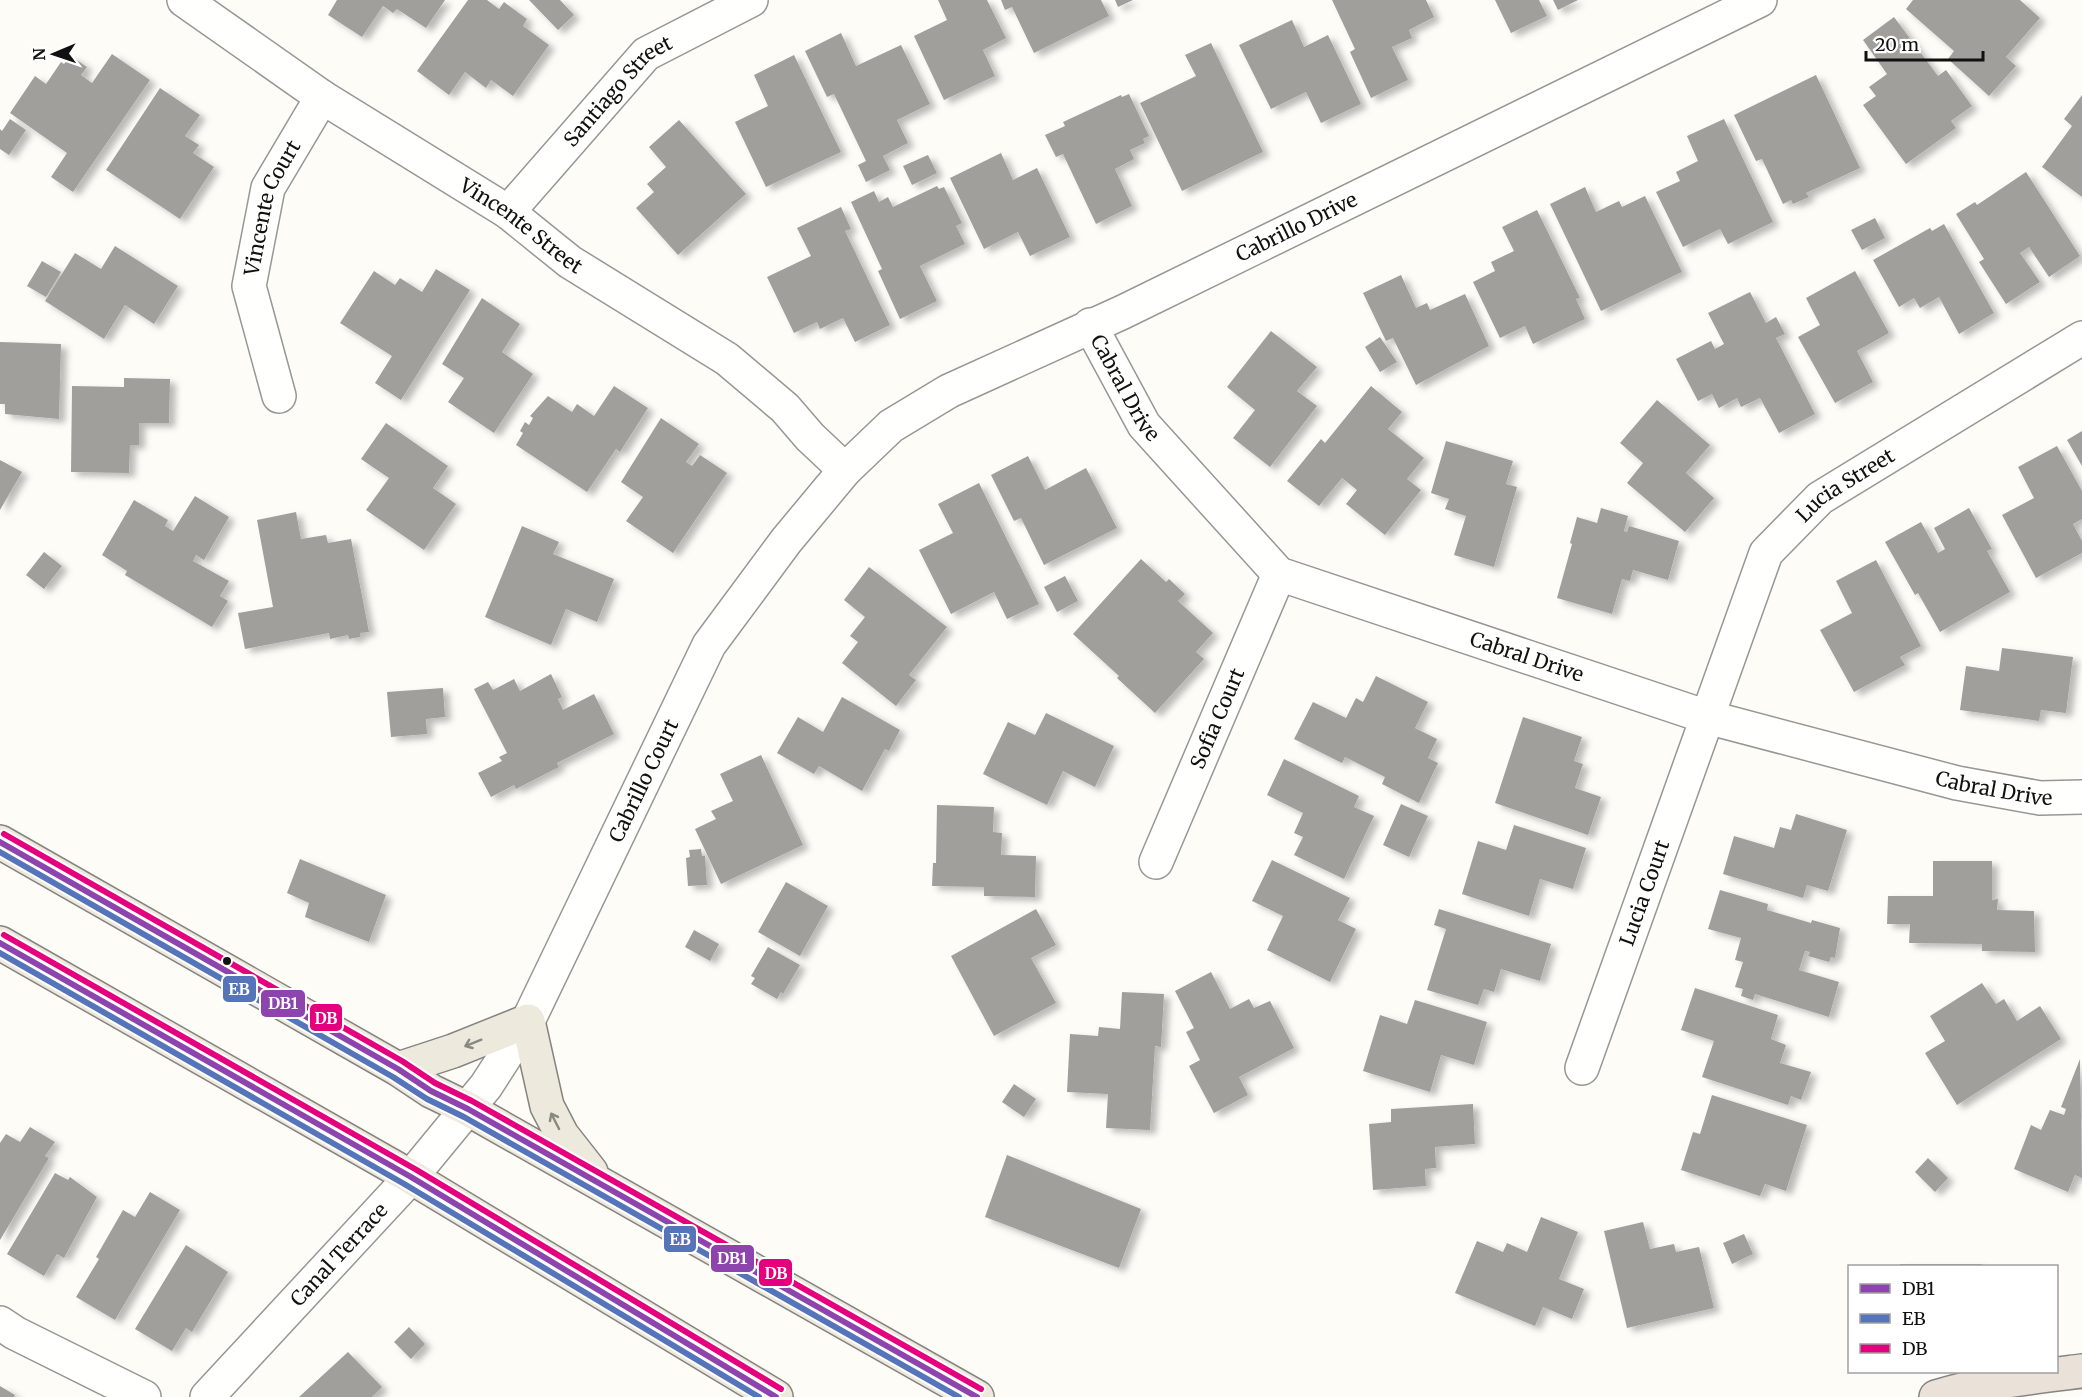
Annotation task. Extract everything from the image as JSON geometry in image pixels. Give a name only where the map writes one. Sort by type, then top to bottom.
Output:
[{"type":"highway","points":[[1936,1397],[1964,1388],[2005,1380],[2082,1371]]},
{"type":"main road","points":[[0,842],[398,1069],[431,1091],[468,1109],[977,1397]]},
{"type":"main road","points":[[0,943],[411,1177],[776,1397]]},
{"type":"main road","points":[[398,1069],[528,1022],[547,1106],[562,1135],[602,1185]]},
{"type":"street","name":"Vincente Street","points":[[184,0],[322,97],[508,212],[570,262],[727,359],[785,408],[810,437],[845,470]]},
{"type":"street","name":"Santiago Street","points":[[508,212],[646,54],[751,0]]},
{"type":"street","name":"Cabrillo Drive","points":[[845,470],[891,426],[950,391],[1123,312],[1760,0]]},
{"type":"street","name":"Vincente Court","points":[[279,396],[249,286],[268,188],[322,97]]},
{"type":"street","name":"Cabral Drive","points":[[1090,326],[1144,425],[1279,574],[1707,717],[1957,783],[2040,798],[2082,797]]},
{"type":"street","name":"Lucia Street","points":[[1707,717],[1766,553],[1820,498],[2082,338]]},
{"type":"street","name":"Cabrillo Court","points":[[468,1109],[528,1022],[710,645],[786,541],[845,470]]},
{"type":"street","name":"Sofia Court","points":[[1156,862],[1279,574]]},
{"type":"street","name":"Lucia Court","points":[[1582,1068],[1707,717]]},
{"type":"street","name":"Canal Terrace","points":[[207,1397],[411,1177],[468,1109]]},
{"type":"street","points":[[0,1323],[15,1333],[144,1397]]},
{"type":"building","points":[[337,0],[445,0],[426,28],[397,9],[393,13],[383,6],[362,37],[328,15]]},
{"type":"building","points":[[468,0],[487,0],[499,9],[504,2],[527,19],[523,26],[549,45],[513,96],[491,80],[486,88],[465,72],[449,95],[417,71]]},
{"type":"building","points":[[529,0],[560,0],[574,15],[558,30]]},
{"type":"building","points":[[938,0],[987,0],[1006,38],[983,50],[995,76],[944,100],[914,36],[947,20]]},
{"type":"building","points":[[1001,0],[1101,0],[1109,16],[1034,53],[1012,7],[1005,10]]},
{"type":"building","points":[[1115,0],[1133,0],[1118,7]]},
{"type":"building","points":[[1332,0],[1426,0],[1434,17],[1409,30],[1412,38],[1392,47],[1408,80],[1371,98],[1350,52],[1355,49]]},
{"type":"building","points":[[1495,0],[1539,0],[1547,16],[1511,33]]},
{"type":"building","points":[[1553,0],[1578,0],[1558,10]]},
{"type":"building","points":[[1913,0],[2020,0],[2040,18],[2006,57],[2016,66],[1989,96],[1948,59],[1954,51],[1906,9]]},
{"type":"building","points":[[1894,17],[1938,76],[1946,70],[1972,106],[1951,121],[1956,128],[1906,164],[1863,105],[1876,96],[1869,87],[1887,74],[1863,40]]},
{"type":"building","points":[[1292,20],[1304,47],[1328,35],[1361,104],[1321,123],[1306,92],[1271,109],[1239,45]]},
{"type":"building","points":[[841,33],[856,66],[901,45],[930,104],[897,120],[908,143],[883,156],[890,170],[866,182],[858,165],[866,161],[834,94],[827,97],[805,51]]},
{"type":"building","points":[[1211,43],[1263,152],[1182,191],[1140,103],[1196,76],[1185,55]]},
{"type":"building","points":[[112,54],[150,80],[73,192],[51,177],[67,153],[10,113],[35,76],[46,84],[61,62],[64,64],[71,56],[87,67],[81,75],[92,83]]},
{"type":"building","points":[[794,55],[841,152],[766,187],[735,122],[768,106],[754,75]]},
{"type":"building","points":[[1816,75],[1860,168],[1806,193],[1809,197],[1793,204],[1791,200],[1783,204],[1762,159],[1756,161],[1734,115]]},
{"type":"building","points":[[160,88],[200,115],[185,136],[199,145],[193,153],[214,167],[180,219],[106,170]]},
{"type":"building","points":[[1129,94],[1149,136],[1143,139],[1145,143],[1130,150],[1134,159],[1115,169],[1132,206],[1096,224],[1063,154],[1056,157],[1045,135],[1065,126],[1063,122],[1121,95],[1122,97]]},
{"type":"building","points":[[2082,95],[2082,197],[2042,167],[2072,126],[2064,119]]},
{"type":"building","points":[[10,119],[26,130],[9,155],[0,149],[0,129],[2,131]]},
{"type":"building","points":[[1724,119],[1773,222],[1728,244],[1720,229],[1683,247],[1656,192],[1680,181],[1676,172],[1698,161],[1687,136]]},
{"type":"building","points":[[679,120],[746,194],[678,255],[636,208],[654,192],[647,184],[666,167],[649,147]]},
{"type":"building","points":[[1001,153],[1013,180],[1037,168],[1070,237],[1030,256],[1018,232],[984,249],[950,178]]},
{"type":"building","points":[[928,155],[937,173],[912,185],[903,166]]},
{"type":"building","points":[[2026,172],[2080,256],[2049,277],[2029,247],[2020,253],[2040,282],[2006,304],[1979,262],[1984,259],[1956,214],[1975,202],[1977,205]]},
{"type":"building","points":[[937,186],[939,189],[944,187],[962,223],[956,226],[965,244],[920,266],[937,301],[900,319],[878,271],[882,269],[851,202],[874,191],[879,202],[888,197],[893,207]]},
{"type":"building","points":[[1585,187],[1596,212],[1619,201],[1622,207],[1645,196],[1682,272],[1601,311],[1550,204]]},
{"type":"building","points":[[841,207],[851,229],[845,231],[890,325],[855,342],[843,318],[820,329],[817,322],[794,333],[767,277],[811,256],[797,228]]},
{"type":"building","points":[[1537,210],[1580,298],[1576,299],[1585,319],[1533,344],[1525,326],[1500,338],[1473,282],[1495,271],[1491,262],[1514,251],[1502,227]]},
{"type":"building","points":[[1875,218],[1885,238],[1862,250],[1851,230]]},
{"type":"building","points":[[1944,224],[1994,313],[1959,334],[1939,297],[1920,308],[1914,298],[1899,307],[1873,260],[1930,228],[1932,231]]},
{"type":"building","points":[[115,246],[178,286],[154,324],[125,305],[104,339],[45,301],[75,253],[101,269]]},
{"type":"building","points":[[42,261],[61,272],[46,297],[27,286]]},
{"type":"building","points":[[436,269],[470,290],[401,400],[375,383],[392,356],[340,323],[374,271],[395,285],[400,278],[422,292]]},
{"type":"building","points":[[1855,271],[1889,333],[1857,351],[1873,382],[1835,403],[1798,337],[1820,325],[1806,298]]},
{"type":"building","points":[[1401,275],[1416,308],[1427,303],[1430,310],[1465,294],[1489,346],[1416,385],[1393,338],[1386,341],[1363,293]]},
{"type":"building","points":[[1750,292],[1766,323],[1776,317],[1785,334],[1776,338],[1815,414],[1779,433],[1760,398],[1741,407],[1737,398],[1719,408],[1712,394],[1698,401],[1676,359],[1711,341],[1715,349],[1724,344],[1708,313]]},
{"type":"building","points":[[482,298],[520,324],[502,352],[533,374],[494,433],[448,402],[464,378],[442,364]]},
{"type":"building","points":[[1271,331],[1317,367],[1297,391],[1317,406],[1270,467],[1233,438],[1255,410],[1227,387]]},
{"type":"building","points":[[1380,337],[1397,362],[1380,372],[1365,347]]},
{"type":"building","points":[[0,342],[61,344],[59,419],[5,414],[5,404],[0,404]]},
{"type":"building","points":[[124,378],[170,379],[169,423],[139,423],[139,445],[130,445],[129,473],[71,472],[72,386],[124,387]]},
{"type":"building","points":[[614,386],[648,408],[620,452],[616,449],[587,492],[516,445],[523,433],[520,431],[525,422],[529,425],[533,418],[530,416],[548,396],[572,412],[577,404],[594,416]]},
{"type":"building","points":[[1371,386],[1402,412],[1388,429],[1424,458],[1407,479],[1421,490],[1385,535],[1346,504],[1357,490],[1342,478],[1319,506],[1287,481],[1321,439],[1325,443]]},
{"type":"building","points":[[1657,400],[1710,445],[1686,473],[1714,498],[1685,532],[1627,483],[1643,463],[1620,443]]},
{"type":"building","points":[[661,418],[699,444],[686,462],[692,466],[700,455],[727,473],[673,553],[626,521],[643,497],[621,482]]},
{"type":"building","points":[[386,423],[448,466],[433,488],[456,504],[424,550],[366,510],[389,478],[361,459]]},
{"type":"building","points":[[2082,431],[2082,466],[2067,440]]},
{"type":"building","points":[[1446,441],[1513,461],[1506,484],[1517,487],[1494,567],[1454,555],[1466,516],[1445,509],[1449,499],[1431,493]]},
{"type":"building","points":[[2057,446],[2082,491],[2082,519],[2073,524],[2082,541],[2082,553],[2036,578],[2002,515],[2034,498],[2018,467]]},
{"type":"building","points":[[1028,456],[1045,490],[1086,468],[1117,528],[1044,565],[1021,518],[1014,521],[991,475]]},
{"type":"building","points":[[0,460],[22,472],[0,510]]},
{"type":"building","points":[[979,483],[1039,604],[1007,619],[994,592],[951,614],[919,550],[953,533],[938,504]]},
{"type":"building","points":[[195,496],[229,517],[204,560],[196,555],[193,561],[229,581],[220,596],[228,601],[212,627],[125,575],[127,571],[102,555],[134,500],[168,520],[165,526],[173,531]]},
{"type":"building","points":[[1601,508],[1628,516],[1624,531],[1627,532],[1629,526],[1679,541],[1668,580],[1633,570],[1630,581],[1622,579],[1612,614],[1557,598],[1577,517],[1597,523]]},
{"type":"building","points":[[1969,508],[1992,549],[1987,551],[2010,592],[1940,632],[1918,593],[1915,595],[1885,542],[1921,522],[1938,553],[1945,549],[1934,528]]},
{"type":"building","points":[[296,512],[301,539],[326,535],[328,543],[351,539],[369,632],[360,633],[360,637],[349,639],[348,635],[330,639],[329,633],[245,649],[238,613],[273,607],[257,520]]},
{"type":"building","points":[[522,526],[559,542],[553,554],[614,579],[597,622],[566,609],[551,645],[485,617]]},
{"type":"building","points":[[44,552],[62,566],[44,589],[26,575]]},
{"type":"building","points":[[1141,559],[1166,582],[1169,579],[1185,594],[1178,601],[1213,633],[1196,652],[1204,659],[1155,713],[1073,634]]},
{"type":"building","points":[[1876,560],[1921,646],[1900,657],[1905,665],[1854,692],[1820,630],[1852,613],[1836,581]]},
{"type":"building","points":[[869,567],[947,627],[909,675],[916,680],[896,706],[842,663],[858,642],[850,636],[865,617],[844,600]]},
{"type":"building","points":[[1065,576],[1078,601],[1057,612],[1044,587]]},
{"type":"building","points":[[2002,648],[2073,657],[2066,713],[2041,710],[2039,721],[1960,710],[1966,666],[1999,671]]},
{"type":"building","points":[[551,674],[562,697],[558,699],[563,710],[594,694],[614,734],[557,763],[559,767],[516,789],[514,785],[491,797],[478,773],[502,761],[499,757],[507,753],[474,689],[488,682],[493,690],[514,679],[520,691]]},
{"type":"building","points":[[1376,676],[1428,702],[1415,728],[1437,739],[1428,758],[1438,763],[1419,803],[1382,784],[1385,777],[1345,757],[1342,763],[1294,739],[1313,702],[1346,718],[1356,698],[1363,702]]},
{"type":"building","points":[[443,688],[445,717],[426,719],[427,734],[391,737],[387,692]]},
{"type":"building","points":[[842,697],[900,730],[889,751],[885,749],[862,791],[819,766],[814,774],[777,753],[798,717],[823,732]]},
{"type":"building","points":[[1046,713],[1114,746],[1095,787],[1063,771],[1047,805],[983,774],[1008,722],[1035,735]]},
{"type":"building","points":[[1523,717],[1582,737],[1574,761],[1583,764],[1575,788],[1601,797],[1588,835],[1495,803]]},
{"type":"building","points":[[761,755],[803,845],[721,884],[695,829],[716,819],[711,811],[733,801],[720,774]]},
{"type":"building","points":[[1284,759],[1359,796],[1354,807],[1374,816],[1344,879],[1294,855],[1303,837],[1294,833],[1303,813],[1267,795]]},
{"type":"building","points":[[1401,804],[1428,816],[1409,857],[1383,845]]},
{"type":"building","points":[[937,805],[994,807],[993,832],[1002,833],[1001,855],[1036,856],[1035,897],[984,896],[984,887],[932,886],[933,863],[936,863]]},
{"type":"building","points":[[1796,814],[1847,830],[1828,891],[1807,885],[1803,898],[1723,874],[1734,836],[1774,848],[1780,827],[1791,830]]},
{"type":"building","points":[[1514,825],[1586,848],[1573,889],[1540,879],[1529,916],[1462,894],[1478,841],[1506,850]]},
{"type":"building","points":[[701,849],[702,856],[705,856],[707,885],[688,886],[686,858],[690,857],[689,850]]},
{"type":"building","points":[[300,859],[386,895],[369,942],[305,917],[309,903],[287,893]]},
{"type":"building","points":[[1272,860],[1350,898],[1338,920],[1356,929],[1330,982],[1267,950],[1283,916],[1252,901]]},
{"type":"building","points":[[1933,861],[1992,861],[1992,900],[1998,899],[1997,910],[2034,911],[2035,952],[1982,951],[1982,944],[1909,943],[1910,924],[1887,924],[1888,896],[1933,896]]},
{"type":"building","points":[[786,882],[828,906],[800,956],[758,932]]},
{"type":"building","points":[[1720,890],[1768,904],[1767,910],[1811,923],[1812,920],[1840,928],[1835,958],[1831,957],[1829,962],[1808,956],[1810,952],[1805,951],[1799,970],[1839,982],[1829,1017],[1755,994],[1753,1000],[1741,996],[1743,989],[1735,987],[1743,962],[1735,960],[1741,938],[1708,929]]},
{"type":"building","points":[[1036,909],[1056,945],[1031,958],[1056,1003],[994,1036],[951,956]]},
{"type":"building","points":[[1439,909],[1551,944],[1540,981],[1501,969],[1494,992],[1484,989],[1478,1005],[1427,990],[1446,929],[1434,925]]},
{"type":"building","points":[[694,930],[719,944],[710,961],[685,947]]},
{"type":"building","points":[[768,947],[800,965],[783,994],[781,992],[777,999],[751,984],[755,978],[751,976]]},
{"type":"building","points":[[1211,972],[1230,1009],[1249,999],[1254,1008],[1270,1001],[1294,1048],[1239,1077],[1248,1095],[1214,1113],[1189,1066],[1200,1060],[1186,1032],[1194,1028],[1175,991]]},
{"type":"building","points":[[1982,983],[1996,1004],[2004,999],[2017,1021],[2040,1006],[2061,1039],[1957,1105],[1925,1053],[1945,1041],[1930,1016]]},
{"type":"building","points":[[1695,988],[1778,1015],[1771,1039],[1786,1045],[1780,1063],[1811,1072],[1801,1100],[1791,1096],[1788,1105],[1702,1077],[1714,1041],[1681,1030]]},
{"type":"building","points":[[1122,992],[1164,994],[1161,1047],[1155,1046],[1150,1130],[1106,1128],[1108,1094],[1067,1092],[1070,1034],[1098,1036],[1099,1027],[1120,1029]]},
{"type":"building","points":[[1415,1000],[1487,1022],[1474,1065],[1441,1055],[1430,1092],[1363,1071],[1380,1015],[1407,1024]]},
{"type":"building","points":[[2080,1059],[2082,1178],[2075,1175],[2068,1192],[2014,1169],[2031,1125],[2041,1130],[2050,1110],[2064,1115],[2066,1109],[2061,1107]]},
{"type":"building","points":[[1014,1084],[1036,1099],[1024,1117],[1002,1102]]},
{"type":"building","points":[[1712,1095],[1807,1125],[1786,1191],[1765,1184],[1760,1196],[1681,1170],[1693,1132],[1700,1134]]},
{"type":"building","points":[[1473,1104],[1475,1144],[1435,1147],[1436,1168],[1425,1169],[1426,1186],[1373,1190],[1369,1124],[1391,1122],[1391,1109]]},
{"type":"building","points":[[30,1127],[55,1142],[45,1156],[49,1158],[0,1240],[0,1143],[6,1134],[20,1142]]},
{"type":"building","points":[[1007,1155],[1141,1209],[1119,1268],[985,1217]]},
{"type":"building","points":[[1928,1158],[1948,1178],[1935,1192],[1915,1172]]},
{"type":"building","points":[[55,1173],[68,1180],[70,1177],[97,1197],[64,1258],[57,1254],[44,1276],[7,1254]]},
{"type":"building","points":[[150,1192],[180,1210],[115,1320],[76,1297],[99,1259],[96,1257],[123,1210],[135,1217]]},
{"type":"building","points":[[1541,1217],[1578,1232],[1559,1279],[1584,1289],[1572,1319],[1543,1307],[1535,1326],[1455,1293],[1477,1241],[1503,1252],[1507,1243],[1527,1252]]},
{"type":"building","points":[[1643,1222],[1650,1249],[1674,1244],[1676,1252],[1699,1247],[1714,1308],[1627,1328],[1604,1231]]},
{"type":"building","points":[[1744,1234],[1753,1254],[1732,1264],[1723,1243]]},
{"type":"building","points":[[186,1245],[228,1272],[192,1332],[186,1328],[172,1351],[135,1329]]},
{"type":"building","points":[[1900,1264],[1982,1264],[1982,1265]]},
{"type":"building","points":[[409,1327],[425,1344],[411,1359],[394,1342]]},
{"type":"building","points":[[348,1352],[382,1387],[372,1397],[299,1397]]},
{"type":"building","points":[[0,1386],[15,1395],[14,1397],[0,1397]]},
{"type":"transit line","name":"DB","points":[[4,834],[402,1061],[435,1083],[472,1101],[981,1389]]},
{"type":"transit line","name":"DB1","points":[[0,842],[398,1069],[431,1091],[468,1109],[977,1397]]},
{"type":"transit line","name":"EB","points":[[0,852],[393,1077],[427,1099],[464,1117],[959,1397]]},
{"type":"transit line","name":"DB","points":[[4,935],[415,1169],[781,1389]]},
{"type":"transit line","name":"DB1","points":[[0,943],[411,1177],[776,1397]]},
{"type":"transit line","name":"EB","points":[[0,953],[406,1185],[759,1397]]}]
